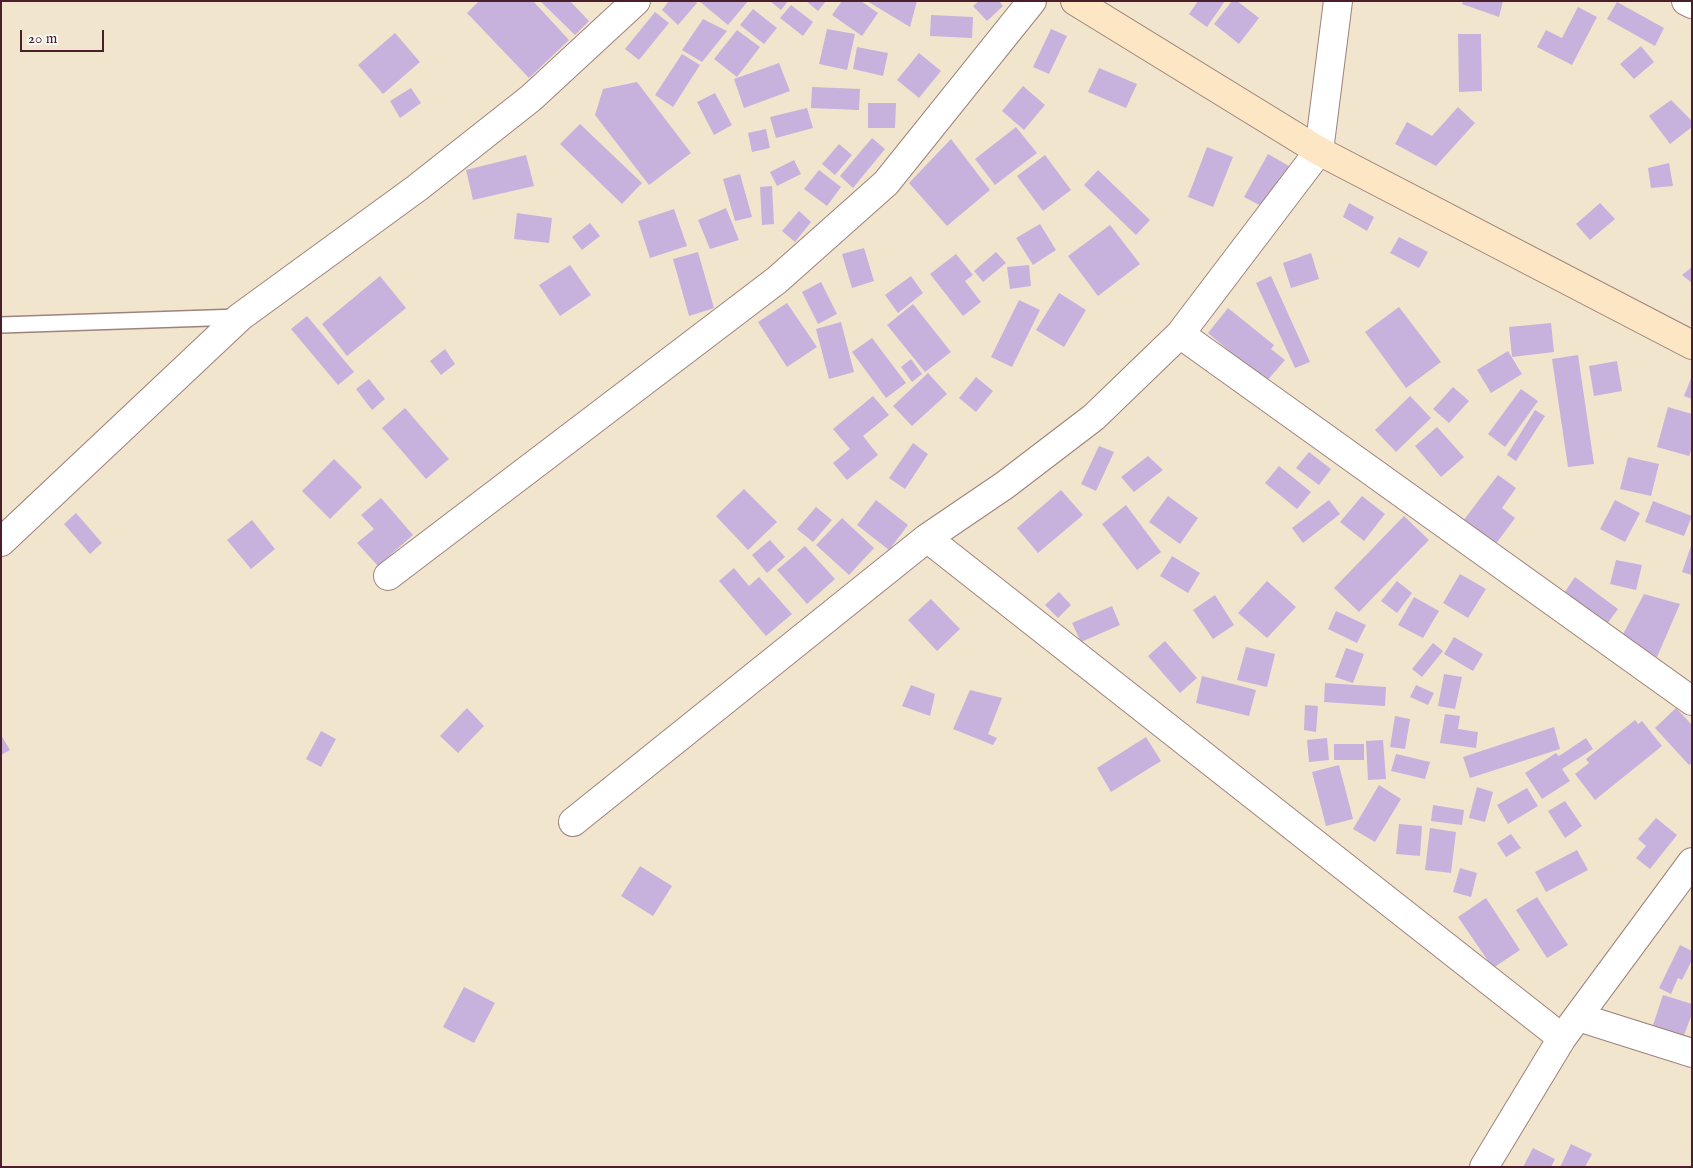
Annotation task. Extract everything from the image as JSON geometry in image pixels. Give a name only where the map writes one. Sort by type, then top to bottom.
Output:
[{"type":"street","points":[[1,542],[240,317],[418,188],[524,104],[636,1]]},
{"type":"street","points":[[388,576],[777,280],[886,183],[1032,1]]},
{"type":"street","points":[[1075,1],[1319,151],[1692,345]]},
{"type":"street","points":[[572,822],[927,538],[1005,484],[1094,417],[1180,334],[1319,151],[1338,1]]},
{"type":"street","points":[[1687,1],[1692,4]]},
{"type":"street","points":[[1180,334],[1692,701]]},
{"type":"street","points":[[927,538],[1570,1027],[1692,1053]]},
{"type":"street","points":[[1484,1167],[1570,1027],[1692,862]]},
{"type":"lane","points":[[1,325],[240,317]]},
{"type":"building","points":[[479,1],[533,1],[569,40],[529,78],[467,13]]},
{"type":"building","points":[[540,1],[570,1],[589,21],[575,35]]},
{"type":"building","points":[[669,1],[695,1],[697,3],[678,25],[662,10]]},
{"type":"building","points":[[699,1],[748,1],[728,25]]},
{"type":"building","points":[[770,1],[788,1],[781,10]]},
{"type":"building","points":[[806,1],[826,1],[818,11]]},
{"type":"building","points":[[842,1],[861,1],[878,13],[862,36],[832,15]]},
{"type":"building","points":[[867,1],[917,1],[910,27]]},
{"type":"building","points":[[979,1],[999,1],[1003,6],[987,21],[973,6]]},
{"type":"building","points":[[1198,1],[1225,1],[1207,27],[1189,14]]},
{"type":"building","points":[[1232,1],[1237,1],[1259,18],[1239,44],[1214,24]]},
{"type":"building","points":[[1463,1],[1503,1],[1499,17],[1462,4]]},
{"type":"building","points":[[1617,2],[1664,28],[1655,46],[1607,19]]},
{"type":"building","points":[[791,5],[813,22],[803,36],[780,18]]},
{"type":"building","points":[[1578,7],[1597,17],[1572,65],[1537,47],[1546,30],[1562,38]]},
{"type":"building","points":[[753,9],[777,28],[764,44],[740,25]]},
{"type":"building","points":[[655,12],[669,23],[639,60],[625,49]]},
{"type":"building","points":[[931,15],[973,17],[972,38],[930,36]]},
{"type":"building","points":[[703,19],[727,31],[702,62],[682,50]]},
{"type":"building","points":[[827,29],[855,34],[847,70],[819,64]]},
{"type":"building","points":[[1051,29],[1067,36],[1049,74],[1033,67]]},
{"type":"building","points":[[737,30],[760,47],[737,77],[714,59]]},
{"type":"building","points":[[395,33],[420,62],[383,94],[358,65]]},
{"type":"building","points":[[1458,34],[1481,34],[1482,91],[1459,92]]},
{"type":"building","points":[[1641,46],[1654,62],[1634,79],[1620,64]]},
{"type":"building","points":[[857,47],[888,53],[883,76],[853,69]]},
{"type":"building","points":[[919,53],[941,71],[919,98],[897,80]]},
{"type":"building","points":[[682,54],[700,65],[673,107],[655,95]]},
{"type":"building","points":[[779,63],[790,91],[744,108],[734,79]]},
{"type":"building","points":[[1099,68],[1137,84],[1126,108],[1088,92]]},
{"type":"building","points":[[637,82],[691,153],[649,185],[595,115],[603,89]]},
{"type":"building","points":[[1023,86],[1045,105],[1024,130],[1002,111]]},
{"type":"building","points":[[812,87],[860,89],[859,110],[811,108]]},
{"type":"building","points":[[411,88],[421,103],[400,118],[390,101]]},
{"type":"building","points":[[715,93],[732,125],[714,135],[697,102]]},
{"type":"building","points":[[1671,100],[1692,121],[1692,127],[1670,144],[1649,116]]},
{"type":"building","points":[[868,103],[896,103],[895,128],[868,128]]},
{"type":"building","points":[[1458,107],[1475,123],[1436,166],[1395,144],[1407,122],[1432,136]]},
{"type":"building","points":[[807,108],[813,128],[776,138],[770,117]]},
{"type":"building","points":[[580,124],[642,183],[622,204],[560,144]]},
{"type":"building","points":[[1016,127],[1037,153],[995,185],[975,159]]},
{"type":"building","points":[[766,129],[770,148],[752,152],[748,133]]},
{"type":"building","points":[[872,138],[885,149],[853,188],[840,176]]},
{"type":"building","points":[[951,139],[990,190],[947,226],[909,183]]},
{"type":"building","points":[[839,144],[852,155],[835,175],[822,164]]},
{"type":"building","points":[[1207,147],[1233,157],[1213,207],[1188,197]]},
{"type":"building","points":[[1268,154],[1289,166],[1265,208],[1244,197]]},
{"type":"building","points":[[526,155],[534,186],[473,200],[466,170]]},
{"type":"building","points":[[1045,155],[1071,190],[1043,211],[1017,176]]},
{"type":"building","points":[[794,160],[801,174],[777,186],[770,172]]},
{"type":"building","points":[[1669,163],[1673,186],[1651,188],[1648,168]]},
{"type":"building","points":[[819,170],[841,187],[827,206],[804,189]]},
{"type":"building","points":[[1098,170],[1150,220],[1136,235],[1084,185]]},
{"type":"building","points":[[740,174],[752,217],[735,221],[723,179]]},
{"type":"building","points":[[772,186],[774,224],[762,225],[760,187]]},
{"type":"building","points":[[1349,203],[1374,217],[1367,231],[1343,217]]},
{"type":"building","points":[[1600,203],[1615,219],[1590,240],[1576,224]]},
{"type":"building","points":[[726,208],[739,240],[710,249],[698,220]]},
{"type":"building","points":[[674,209],[687,246],[650,258],[638,221]]},
{"type":"building","points":[[799,211],[811,222],[795,242],[782,231]]},
{"type":"building","points":[[517,213],[552,218],[549,243],[514,239]]},
{"type":"building","points":[[590,223],[600,236],[582,250],[572,237]]},
{"type":"building","points":[[1040,224],[1056,250],[1033,265],[1016,238]]},
{"type":"building","points":[[1110,225],[1140,264],[1098,296],[1068,256]]},
{"type":"building","points":[[1399,237],[1428,252],[1419,268],[1390,253]]},
{"type":"building","points":[[864,248],[874,281],[852,288],[842,254]]},
{"type":"building","points":[[698,252],[714,308],[689,316],[673,259]]},
{"type":"building","points":[[996,252],[1006,263],[983,282],[974,271]]},
{"type":"building","points":[[1311,253],[1319,279],[1291,288],[1283,263]]},
{"type":"building","points":[[956,254],[973,275],[965,281],[981,302],[963,316],[930,274]]},
{"type":"building","points":[[570,265],[591,295],[560,316],[539,285]]},
{"type":"building","points":[[1029,265],[1031,286],[1010,289],[1007,267]]},
{"type":"building","points":[[1692,267],[1692,283],[1682,275]]},
{"type":"building","points":[[380,276],[406,308],[347,356],[322,324]]},
{"type":"building","points":[[911,276],[923,293],[898,313],[885,295]]},
{"type":"building","points":[[1271,276],[1310,362],[1295,368],[1256,283]]},
{"type":"building","points":[[821,282],[837,314],[818,324],[802,292]]},
{"type":"building","points":[[1059,293],[1086,310],[1064,347],[1036,330]]},
{"type":"building","points":[[1019,300],[1040,310],[1012,367],[991,357]]},
{"type":"building","points":[[787,303],[817,347],[787,367],[758,322]]},
{"type":"building","points":[[913,304],[951,352],[925,372],[887,325]]},
{"type":"building","points":[[1399,307],[1441,362],[1406,388],[1365,332]]},
{"type":"building","points":[[1228,308],[1274,345],[1271,349],[1285,360],[1266,382],[1208,333]]},
{"type":"building","points":[[307,316],[354,372],[338,385],[291,329]]},
{"type":"building","points":[[841,322],[854,372],[829,379],[816,329]]},
{"type":"building","points":[[1551,323],[1554,352],[1512,357],[1509,327]]},
{"type":"building","points":[[872,338],[906,383],[886,398],[852,352]]},
{"type":"building","points":[[445,349],[455,364],[441,375],[430,361]]},
{"type":"building","points":[[1508,351],[1522,374],[1491,393],[1477,370]]},
{"type":"building","points":[[1578,355],[1594,464],[1568,467],[1552,359]]},
{"type":"building","points":[[911,359],[922,374],[912,382],[901,367]]},
{"type":"building","points":[[1617,361],[1622,391],[1594,396],[1589,366]]},
{"type":"building","points":[[928,373],[947,394],[912,426],[893,406]]},
{"type":"building","points":[[1692,376],[1692,399],[1684,396]]},
{"type":"building","points":[[976,377],[993,391],[976,412],[959,398]]},
{"type":"building","points":[[369,379],[385,399],[372,410],[356,389]]},
{"type":"building","points":[[1453,387],[1469,401],[1449,423],[1433,409]]},
{"type":"building","points":[[1521,389],[1538,401],[1505,447],[1488,434]]},
{"type":"building","points":[[873,396],[889,415],[863,436],[878,455],[847,480],[833,463],[850,449],[833,429]]},
{"type":"building","points":[[1410,396],[1431,418],[1396,452],[1375,430]]},
{"type":"building","points":[[1668,407],[1692,414],[1692,448],[1689,456],[1657,447]]},
{"type":"building","points":[[405,408],[449,459],[426,479],[382,428]]},
{"type":"building","points":[[1535,410],[1545,416],[1516,461],[1507,455]]},
{"type":"building","points":[[1437,427],[1464,457],[1441,477],[1415,446]]},
{"type":"building","points":[[913,443],[928,454],[905,489],[889,478]]},
{"type":"building","points":[[1099,446],[1114,452],[1096,491],[1081,484]]},
{"type":"building","points":[[1309,452],[1331,469],[1319,485],[1296,468]]},
{"type":"building","points":[[1148,456],[1163,470],[1134,492],[1121,477]]},
{"type":"building","points":[[1628,457],[1659,464],[1651,496],[1620,489]]},
{"type":"building","points":[[334,459],[362,487],[330,519],[302,491]]},
{"type":"building","points":[[1279,466],[1311,492],[1297,509],[1265,483]]},
{"type":"building","points":[[1498,475],[1516,488],[1502,508],[1515,518],[1492,549],[1460,525]]},
{"type":"building","points":[[744,489],[777,522],[748,550],[716,516]]},
{"type":"building","points":[[1061,490],[1083,515],[1038,553],[1017,528]]},
{"type":"building","points":[[1168,496],[1198,518],[1180,544],[1149,522]]},
{"type":"building","points":[[1362,496],[1385,514],[1364,541],[1340,522]]},
{"type":"building","points":[[381,498],[413,535],[378,566],[357,543],[374,529],[361,515]]},
{"type":"building","points":[[876,500],[908,525],[889,550],[857,525]]},
{"type":"building","points":[[1329,500],[1340,514],[1303,543],[1292,528]]},
{"type":"building","points":[[1615,500],[1640,513],[1625,542],[1600,529]]},
{"type":"building","points":[[1653,501],[1692,516],[1684,536],[1645,522]]},
{"type":"building","points":[[1126,505],[1161,552],[1137,570],[1102,524]]},
{"type":"building","points":[[816,507],[832,520],[813,542],[797,529]]},
{"type":"building","points":[[76,513],[102,543],[90,554],[64,524]]},
{"type":"building","points":[[1404,516],[1429,540],[1359,612],[1334,588]]},
{"type":"building","points":[[842,518],[874,548],[849,575],[816,545]]},
{"type":"building","points":[[252,520],[275,549],[251,569],[227,540]]},
{"type":"building","points":[[770,540],[785,557],[767,573],[752,555]]},
{"type":"building","points":[[1692,543],[1692,575],[1682,572]]},
{"type":"building","points":[[805,546],[835,579],[807,604],[777,570]]},
{"type":"building","points":[[1172,556],[1200,573],[1188,593],[1160,576]]},
{"type":"building","points":[[1616,560],[1642,565],[1636,590],[1610,584]]},
{"type":"building","points":[[734,568],[749,586],[759,577],[792,614],[766,636],[719,581]]},
{"type":"building","points":[[1460,574],[1486,589],[1468,618],[1443,603]]},
{"type":"building","points":[[1575,577],[1618,609],[1604,628],[1562,596]]},
{"type":"building","points":[[1267,581],[1296,607],[1267,638],[1238,613]]},
{"type":"building","points":[[1397,581],[1412,593],[1397,613],[1381,601]]},
{"type":"building","points":[[1059,592],[1071,605],[1058,618],[1045,605]]},
{"type":"building","points":[[1644,594],[1680,604],[1657,657],[1622,636]]},
{"type":"building","points":[[1215,595],[1234,625],[1213,639],[1193,610]]},
{"type":"building","points":[[1414,597],[1439,611],[1423,638],[1398,625]]},
{"type":"building","points":[[931,599],[960,629],[937,651],[908,620]]},
{"type":"building","points":[[1112,606],[1120,625],[1081,642],[1072,623]]},
{"type":"building","points":[[1336,611],[1366,625],[1357,643],[1328,629]]},
{"type":"building","points":[[1454,637],[1483,654],[1473,671],[1444,654]]},
{"type":"building","points":[[1165,641],[1197,678],[1180,693],[1148,656]]},
{"type":"building","points":[[1433,643],[1443,651],[1422,677],[1412,669]]},
{"type":"building","points":[[1246,647],[1275,654],[1267,687],[1237,680]]},
{"type":"building","points":[[1346,648],[1364,654],[1353,683],[1335,677]]},
{"type":"building","points":[[1444,674],[1462,677],[1455,709],[1438,706]]},
{"type":"building","points":[[1202,676],[1256,690],[1249,716],[1196,703]]},
{"type":"building","points":[[1325,683],[1386,687],[1385,706],[1324,702]]},
{"type":"building","points":[[911,685],[935,694],[930,716],[902,706]]},
{"type":"building","points":[[1416,685],[1434,693],[1428,705],[1410,697]]},
{"type":"building","points":[[970,690],[1002,698],[988,734],[997,738],[993,745],[953,729]]},
{"type":"building","points":[[1305,705],[1318,706],[1316,732],[1304,730]]},
{"type":"building","points":[[467,708],[484,726],[458,753],[440,736]]},
{"type":"building","points":[[1676,708],[1692,725],[1692,763],[1689,765],[1655,728]]},
{"type":"building","points":[[1445,714],[1460,716],[1458,729],[1478,732],[1476,748],[1440,743]]},
{"type":"building","points":[[1395,716],[1410,719],[1405,749],[1390,747]]},
{"type":"building","points":[[1635,720],[1638,724],[1642,721],[1662,746],[1595,800],[1575,774],[1589,763],[1586,759]]},
{"type":"building","points":[[1554,727],[1560,749],[1470,778],[1463,757]]},
{"type":"building","points":[[321,731],[336,739],[321,767],[306,759]]},
{"type":"building","points":[[1,735],[10,750],[1,755]]},
{"type":"building","points":[[1146,737],[1161,761],[1111,792],[1097,768]]},
{"type":"building","points":[[1327,738],[1329,760],[1309,762],[1307,740]]},
{"type":"building","points":[[1586,738],[1593,749],[1562,769],[1570,781],[1542,799],[1525,773],[1556,753],[1559,756]]},
{"type":"building","points":[[1383,740],[1386,779],[1368,780],[1366,741]]},
{"type":"building","points":[[1334,744],[1364,744],[1364,760],[1334,760]]},
{"type":"building","points":[[1396,754],[1430,762],[1425,779],[1391,771]]},
{"type":"building","points":[[1339,765],[1353,819],[1326,826],[1312,772]]},
{"type":"building","points":[[1379,785],[1401,799],[1375,842],[1353,829]]},
{"type":"building","points":[[1477,787],[1493,792],[1485,822],[1469,818]]},
{"type":"building","points":[[1527,788],[1538,806],[1508,824],[1497,805]]},
{"type":"building","points":[[1565,801],[1582,826],[1565,838],[1548,811]]},
{"type":"building","points":[[1433,805],[1464,810],[1462,825],[1431,821]]},
{"type":"building","points":[[1656,818],[1677,835],[1650,869],[1636,858],[1646,846],[1638,839]]},
{"type":"building","points":[[1399,824],[1422,826],[1420,856],[1396,854]]},
{"type":"building","points":[[1430,828],[1456,832],[1451,873],[1425,870]]},
{"type":"building","points":[[1511,834],[1521,848],[1506,857],[1497,843]]},
{"type":"building","points":[[1577,850],[1588,870],[1546,892],[1535,872]]},
{"type":"building","points":[[640,866],[672,886],[653,916],[621,896]]},
{"type":"building","points":[[1460,868],[1477,873],[1471,897],[1453,892]]},
{"type":"building","points":[[1537,897],[1568,945],[1547,958],[1516,910]]},
{"type":"building","points":[[1486,898],[1520,950],[1493,968],[1458,917]]},
{"type":"building","points":[[1680,945],[1692,951],[1692,960],[1682,980],[1678,978],[1671,994],[1659,988]]},
{"type":"building","points":[[464,987],[495,1003],[474,1043],[443,1027]]},
{"type":"building","points":[[1663,995],[1692,1004],[1692,1014],[1684,1035],[1653,1025]]},
{"type":"building","points":[[1571,1144],[1592,1154],[1585,1167],[1560,1167]]},
{"type":"building","points":[[1533,1148],[1555,1159],[1551,1167],[1523,1167]]}]
